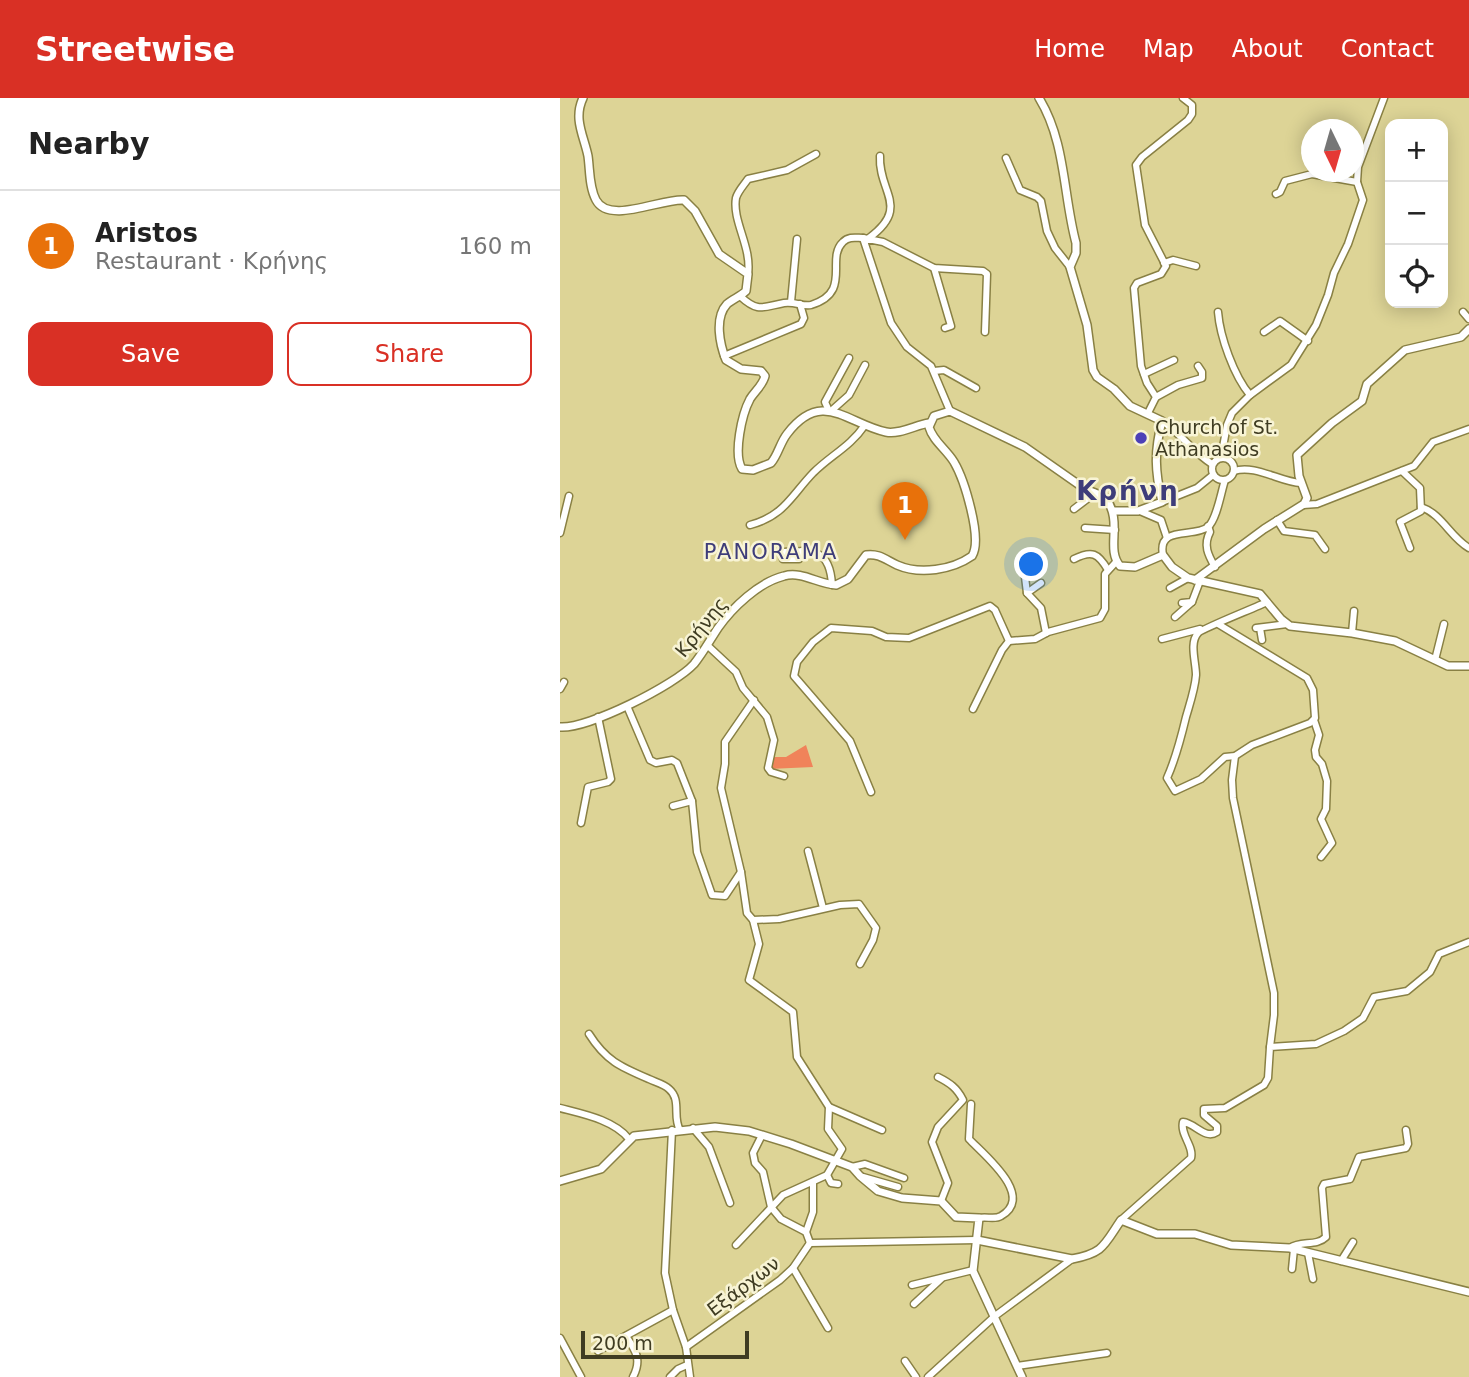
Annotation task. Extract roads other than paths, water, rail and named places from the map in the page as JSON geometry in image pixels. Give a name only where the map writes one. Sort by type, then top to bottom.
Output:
[{"type":"street","points":[[583,98],[578,120],[598,204],[616,211],[684,200],[695,212],[719,254],[748,274]]},
{"type":"street","points":[[1039,98],[1058,138],[1076,243],[1076,253],[1070,267]]},
{"type":"street","points":[[1156,397],[1144,374],[1139,351],[1134,286],[1161,274],[1165,269],[1145,225],[1136,165],[1142,157],[1188,120],[1192,114],[1192,105],[1182,98]]},
{"type":"street","points":[[1364,151],[1384,98]]},
{"type":"street","points":[[816,154],[787,170],[748,179],[736,197],[737,212],[749,255],[748,288],[730,302],[721,314],[724,356],[735,367],[761,371],[765,376],[749,401],[741,426],[738,461],[743,470],[760,469],[771,463],[785,436],[795,426],[811,415],[830,411],[849,395],[865,365]]},
{"type":"street","points":[[866,239],[882,228],[890,209],[888,188],[879,164],[880,156]]},
{"type":"street","points":[[1006,158],[1020,190],[1041,201],[1047,231],[1055,248],[1070,267],[1087,325],[1094,373],[1130,406],[1148,413],[1178,432],[1199,456],[1212,464]]},
{"type":"street","points":[[1276,194],[1280,192],[1285,181],[1301,177]]},
{"type":"street","points":[[1212,464],[1221,458],[1230,417],[1250,395],[1289,367],[1308,341],[1363,200],[1357,182]]},
{"type":"street","points":[[740,296],[759,309],[791,302],[810,305],[830,293],[836,281],[836,258],[840,244],[850,238],[866,239],[883,242],[934,268],[983,271],[987,274],[985,332]]},
{"type":"street","points":[[791,302],[797,239]]},
{"type":"street","points":[[866,239],[891,323],[907,347],[928,362],[950,411]]},
{"type":"street","points":[[1164,262],[1173,260],[1196,266]]},
{"type":"street","points":[[934,268],[951,326],[945,328]]},
{"type":"street","points":[[724,356],[801,324],[804,320],[800,304]]},
{"type":"street","points":[[1218,312],[1220,328],[1236,371],[1250,395]]},
{"type":"street","points":[[1463,312],[1469,318]]},
{"type":"street","points":[[1264,332],[1280,321],[1308,341]]},
{"type":"street","points":[[1303,505],[1307,498],[1296,463],[1297,455],[1362,401],[1371,379],[1410,347],[1461,337],[1469,329]]},
{"type":"street","points":[[849,358],[825,402],[830,411],[893,433],[929,423],[935,415],[950,411],[971,419],[1025,447],[1085,489],[1105,497],[1113,511],[1116,562],[1123,567],[1131,568],[1163,555]]},
{"type":"street","points":[[1144,374],[1174,360]]},
{"type":"street","points":[[1148,413],[1156,397],[1178,385],[1202,378],[1198,366]]},
{"type":"street","points":[[934,371],[944,370],[976,388]]},
{"type":"street","points":[[1161,421],[1155,459],[1162,502]]},
{"type":"street","points":[[783,555],[802,551],[819,554],[825,558],[832,585],[841,584],[848,579],[866,555],[875,554],[897,565],[936,570],[965,560],[974,553],[977,547],[976,530],[961,477],[953,460],[932,435],[929,423]]},
{"type":"street","points":[[750,524],[774,516],[789,503],[810,476],[847,447],[865,425]]},
{"type":"street","points":[[1170,588],[1194,580],[1277,520],[1303,505],[1317,504],[1415,466],[1427,447],[1436,440],[1469,429]]},
{"type":"street","points":[[1212,464],[1213,475],[1217,480],[1231,477],[1234,471],[1231,461],[1221,458]]},
{"type":"street","points":[[1234,471],[1248,469],[1282,481],[1301,483]]},
{"type":"street","points":[[1402,471],[1420,488],[1421,511],[1400,522],[1410,548]]},
{"type":"street","points":[[1113,511],[1140,511],[1197,488],[1213,475]]},
{"type":"street","points":[[1225,480],[1208,526],[1203,530],[1176,533],[1167,538],[1162,546],[1163,555],[1172,568],[1194,580],[1258,593],[1287,624]]},
{"type":"street","points":[[1074,509],[1095,493]]},
{"type":"street","points":[[560,533],[569,496]]},
{"type":"street","points":[[1421,507],[1438,516],[1457,540],[1469,548]]},
{"type":"street","points":[[1140,511],[1161,520],[1167,538]]},
{"type":"street","points":[[1277,520],[1284,531],[1314,534],[1325,549]]},
{"type":"street","points":[[1208,526],[1210,531],[1206,540],[1207,551],[1214,567]]},
{"type":"street","points":[[1085,527],[1115,530]]},
{"type":"street","points":[[1074,559],[1092,553],[1101,558],[1108,570]]},
{"type":"street","points":[[973,709],[1009,641],[1035,639],[1046,633],[1101,617],[1105,609],[1104,579],[1116,562]]},
{"type":"street","points":[[1024,569],[1027,593],[1041,608],[1046,633]]},
{"type":"street","name":"Κρήνης","points":[[560,727],[574,726],[627,706],[685,671],[693,665],[729,614],[774,579],[799,575],[832,585]]},
{"type":"street","points":[[1175,617],[1192,602],[1194,580]]},
{"type":"street","points":[[1027,593],[1041,583]]},
{"type":"street","points":[[1182,603],[1192,602]]},
{"type":"street","points":[[1162,639],[1218,624],[1267,602]]},
{"type":"street","points":[[871,792],[850,741],[795,678],[797,662],[813,642],[829,629],[838,626],[874,631],[886,637],[909,638],[990,606],[995,610],[1009,641]]},
{"type":"street","points":[[1353,633],[1354,611]]},
{"type":"street","points":[[1218,624],[1306,677],[1313,690],[1316,708],[1314,720],[1319,735],[1316,757],[1322,764],[1327,781],[1326,809],[1321,819],[1332,843],[1321,857]]},
{"type":"street","points":[[1262,640],[1258,628],[1287,624],[1395,641],[1448,666],[1469,666]]},
{"type":"street","points":[[1435,660],[1444,624]]},
{"type":"street","points":[[1205,628],[1198,632],[1195,639],[1194,688],[1178,750],[1167,778],[1176,791],[1201,779],[1223,759],[1230,755],[1235,757]]},
{"type":"street","points":[[707,645],[736,672],[743,688],[767,717],[774,734],[769,769],[784,776]]},
{"type":"street","points":[[560,689],[564,682]]},
{"type":"street","points":[[736,1245],[764,1218],[771,1207],[796,1187],[827,1175],[842,1149],[828,1129],[829,1108],[797,1057],[793,1012],[749,980],[759,944],[753,920],[747,913],[741,872],[720,788],[725,764],[725,742],[754,700]]},
{"type":"street","points":[[627,706],[650,760],[656,763],[672,760],[676,762],[692,801],[697,852],[712,894],[725,896],[741,872]]},
{"type":"street","points":[[581,823],[590,786],[611,779],[598,717]]},
{"type":"street","points":[[813,1182],[813,1212],[806,1232],[810,1243],[977,1240],[1072,1259],[1101,1250],[1121,1220],[1193,1156],[1182,1129],[1183,1122],[1213,1135],[1217,1132],[1217,1126],[1204,1115],[1204,1110],[1225,1108],[1266,1084],[1269,1075],[1274,993],[1234,804],[1232,783],[1235,757],[1252,745],[1314,720]]},
{"type":"street","points":[[673,806],[692,801]]},
{"type":"street","points":[[808,851],[823,908]]},
{"type":"street","points":[[753,920],[784,918],[857,903],[876,927],[876,933],[860,964]]},
{"type":"street","points":[[1270,1047],[1315,1044],[1344,1031],[1363,1018],[1374,997],[1406,991],[1430,972],[1438,954],[1469,942]]},
{"type":"street","points":[[589,1034],[601,1052],[623,1068],[668,1087],[676,1101],[664,1273],[686,1347],[690,1377]]},
{"type":"street","points":[[938,1077],[957,1090],[963,1100],[938,1127],[932,1142],[948,1183],[941,1201]]},
{"type":"street","points":[[852,1167],[887,1195],[941,1201],[956,1217],[996,1218],[1002,1215],[1009,1206],[1012,1193],[1001,1171],[969,1139],[971,1104]]},
{"type":"street","points":[[560,1108],[614,1125],[629,1139]]},
{"type":"street","points":[[829,1108],[881,1130]]},
{"type":"street","points":[[693,1128],[709,1147],[730,1203]]},
{"type":"street","points":[[560,1181],[601,1169],[629,1139],[648,1133],[693,1128],[732,1128],[762,1135],[852,1167],[865,1164],[904,1178]]},
{"type":"street","points":[[1292,1269],[1292,1249],[1295,1244],[1315,1244],[1326,1237],[1322,1188],[1324,1184],[1350,1179],[1359,1157],[1406,1149],[1406,1130]]},
{"type":"street","points":[[762,1135],[753,1153],[755,1163],[763,1172],[771,1207],[781,1219],[806,1232]]},
{"type":"street","points":[[827,1175],[831,1183],[838,1184]]},
{"type":"street","points":[[860,1176],[898,1187]]},
{"type":"street","points":[[979,1218],[973,1270],[1022,1377]]},
{"type":"street","points":[[1121,1220],[1157,1234],[1195,1234],[1231,1245],[1292,1249],[1469,1292]]},
{"type":"street","points":[[1341,1261],[1353,1242]]},
{"type":"street","name":"Εξάρχων","points":[[686,1347],[793,1268],[810,1243]]},
{"type":"street","points":[[1308,1253],[1313,1279]]},
{"type":"street","points":[[928,1377],[995,1316],[1072,1259]]},
{"type":"street","points":[[793,1268],[828,1328]]},
{"type":"street","points":[[912,1285],[973,1270]]},
{"type":"street","points":[[914,1304],[943,1277]]},
{"type":"street","points":[[598,1351],[674,1310]]},
{"type":"street","points":[[626,1336],[637,1352],[639,1362],[633,1377]]},
{"type":"street","points":[[560,1338],[581,1377]]},
{"type":"street","points":[[1017,1366],[1107,1353]]},
{"type":"street","points":[[905,1361],[916,1377]]},
{"type":"street","points":[[670,1377],[679,1368],[687,1365]]},
{"type":"place","name":"Church of St. Athanasios","points":[[1141,438]]},
{"type":"place","name":"Aristos","points":[[905,540]]},
{"type":"district","name":"Κρήνη","points":[[1128,491]]},
{"type":"district","name":"PANORAMA","points":[[771,552]]}]
